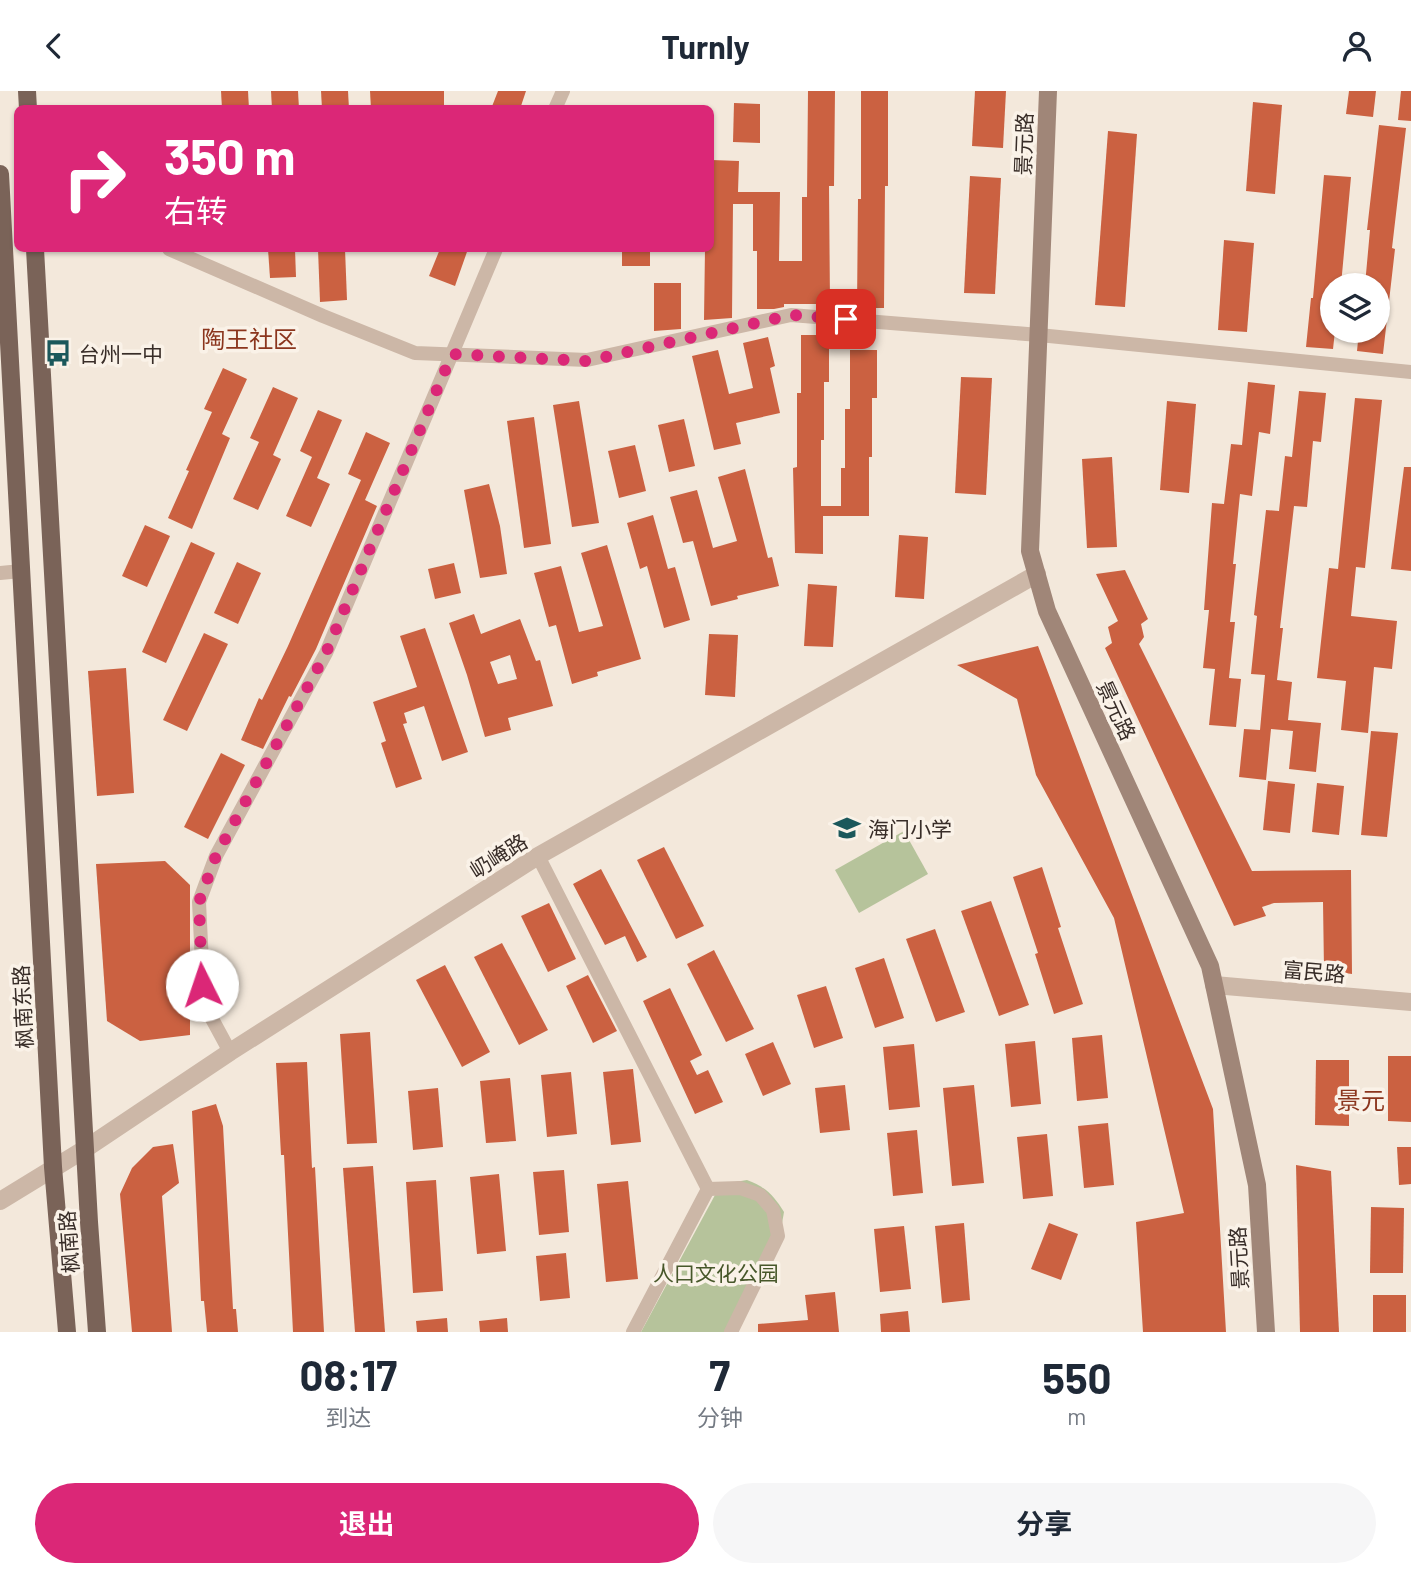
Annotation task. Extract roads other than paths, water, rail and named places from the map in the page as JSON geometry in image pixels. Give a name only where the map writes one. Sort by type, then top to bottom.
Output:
[{"type":"main road","name":"景元路","points":[[1048,91],[1030,551],[1047,611],[1210,966],[1256,1185],[1266,1332]]},
{"type":"main road","name":"枫南东路","points":[[0,174],[6,413],[22,571],[53,1167]]},
{"type":"main road","name":"枫南路","points":[[35,252],[97,1332]]},
{"type":"main road","name":"枫南路","points":[[53,1167],[67,1332]]},
{"type":"street","points":[[176,252],[323,317],[415,353],[587,361],[791,315],[1038,335],[1411,372]]},
{"type":"street","points":[[230,1052],[204,1004],[199,902],[216,856],[326,653],[495,252]]},
{"type":"street","points":[[0,573],[22,571]]},
{"type":"street","name":"屷崦路","points":[[0,1201],[85,1149],[230,1052],[538,856],[1037,574]]},
{"type":"street","points":[[538,856],[708,1189]]},
{"type":"street","name":"富民路","points":[[1214,985],[1411,1002]]},
{"type":"street","points":[[708,1189],[740,1188],[760,1195],[773,1210],[778,1236],[731,1332]]},
{"type":"street","points":[[634,1332],[708,1189]]},
{"type":"place","name":"台州一中","points":[[58,353]]},
{"type":"place","name":"海门小学","points":[[847,828]]},
{"type":"district","name":"陶王社区","points":[[249,338]]},
{"type":"district","name":"景元","points":[[1361,1099]]},
{"type":"park label","name":"人口文化公园","points":[[716,1272]]}]
